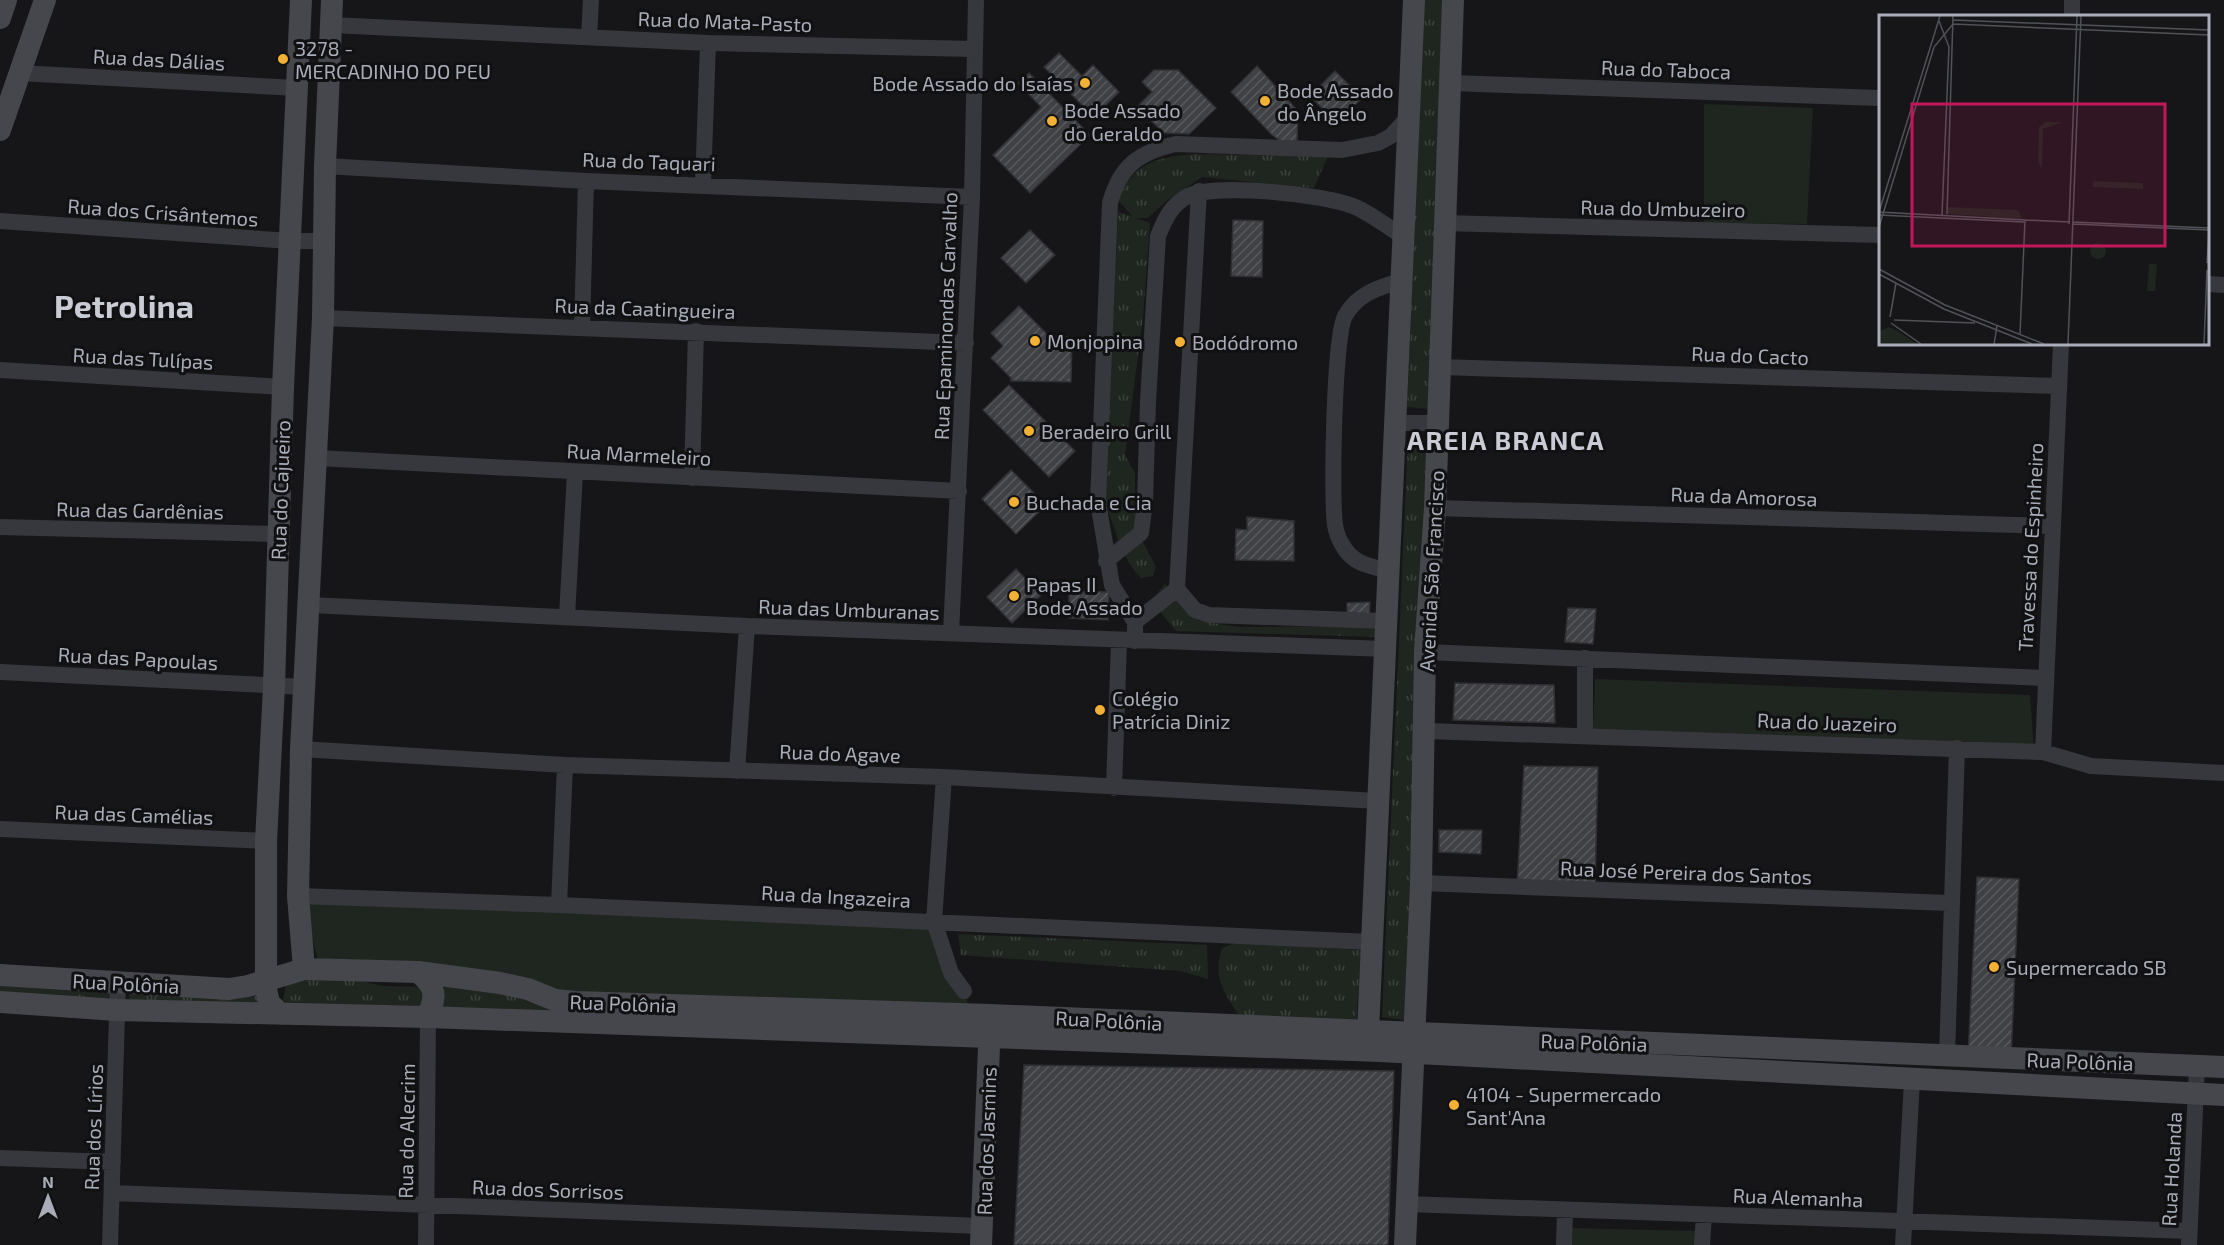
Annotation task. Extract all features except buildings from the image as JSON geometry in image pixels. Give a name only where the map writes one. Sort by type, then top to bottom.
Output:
[{"type":"street","points":[[0,18],[6,0]]},
{"type":"street","points":[[0,130],[45,0]]},
{"type":"street","name":"Rua do Cajueiro","points":[[281,1014],[269,1002],[266,981],[266,841],[274,687],[283,387],[301,0]]},
{"type":"street","name":"Rua do Cajueiro","points":[[304,969],[298,896],[301,750],[323,318],[325,166],[332,0]]},
{"type":"street","points":[[589,36],[591,0]]},
{"type":"street","name":"Rua Epaminondas Carvalho","points":[[951,633],[972,197],[976,0]]},
{"type":"street","name":"Avenida São Francisco","points":[[1368,1032],[1414,0]]},
{"type":"street","name":"Avenida São Francisco","points":[[1405,1245],[1421,883],[1426,731],[1425,652],[1435,508],[1436,423],[1453,0]]},
{"type":"street","name":"Rua do Mata-Pasto","points":[[331,25],[708,43],[974,49]]},
{"type":"street","points":[[703,184],[708,43]]},
{"type":"street","name":"Rua das Dálias","points":[[19,73],[297,88]]},
{"type":"street","name":"Rua do Taboca","points":[[1451,82],[1879,98]]},
{"type":"street","points":[[1136,622],[1112,585],[1106,561],[1098,502],[1110,203],[1121,173],[1153,149],[1176,144],[1342,150],[1364,146],[1391,136],[1409,116]]},
{"type":"street","name":"Rua do Taquari","points":[[325,166],[586,181],[703,184],[972,197]]},
{"type":"street","points":[[582,327],[586,181]]},
{"type":"street","points":[[1106,561],[1141,533],[1158,236],[1166,217],[1174,206],[1199,191],[1223,189],[1325,198],[1367,213],[1404,237]]},
{"type":"street","points":[[1199,191],[1177,589],[1195,610],[1209,615],[1386,621]]},
{"type":"street","name":"Rua dos Crisântemos","points":[[0,221],[291,242],[323,241]]},
{"type":"street","name":"Rua do Umbuzeiro","points":[[1444,224],[1879,235]]},
{"type":"street","points":[[1389,571],[1355,561],[1343,546],[1335,527],[1333,486],[1337,368],[1344,317],[1364,295],[1401,281]]},
{"type":"street","points":[[2209,284],[2224,285]]},
{"type":"street","name":"Rua da Caatingueira","points":[[323,318],[966,343]]},
{"type":"street","points":[[692,478],[696,331]]},
{"type":"street","name":"Travessa do Espinheiro","points":[[2043,752],[2061,345]]},
{"type":"street","name":"Rua do Cacto","points":[[1440,367],[2059,386]]},
{"type":"street","name":"Rua das Tulípas","points":[[0,370],[283,387]]},
{"type":"street","points":[[1396,423],[1436,423]]},
{"type":"street","name":"Rua Marmeleiro","points":[[316,458],[959,491]]},
{"type":"street","points":[[567,617],[575,472]]},
{"type":"street","name":"Rua da Amorosa","points":[[1435,508],[2053,526]]},
{"type":"street","name":"Rua das Gardênias","points":[[0,527],[278,534]]},
{"type":"street","points":[[1114,788],[1126,641],[1136,622],[1177,589]]},
{"type":"street","name":"Rua das Umburanas","points":[[310,605],[747,626],[1386,649]]},
{"type":"street","points":[[737,771],[747,626]]},
{"type":"street","points":[[1425,652],[2045,678]]},
{"type":"street","points":[[1585,658],[1586,736]]},
{"type":"street","name":"Rua das Papoulas","points":[[0,672],[305,687]]},
{"type":"street","name":"Rua do Juazeiro","points":[[1426,731],[2043,752],[2091,766],[2224,773]]},
{"type":"street","points":[[1947,1056],[1950,903],[1957,748]]},
{"type":"street","name":"Rua do Agave","points":[[301,750],[565,765],[944,777],[1378,801]]},
{"type":"street","points":[[559,904],[565,765]]},
{"type":"street","points":[[944,777],[934,921],[951,973],[964,991]]},
{"type":"street","name":"Rua das Camélias","points":[[0,830],[266,841]]},
{"type":"street","name":"Rua José Pereira dos Santos","points":[[1421,883],[1950,903]]},
{"type":"street","name":"Rua da Ingazeira","points":[[298,896],[559,904],[1371,942]]},
{"type":"street","name":"Rua Polônia","points":[[0,975],[229,989],[266,981],[304,969],[418,972],[500,983],[528,989],[555,1000],[576,1002],[990,1025],[1380,1051],[1414,1044],[1947,1056],[2224,1068]]},
{"type":"street","points":[[418,972],[430,982],[433,989],[433,1004],[429,1017]]},
{"type":"street","name":"Rua dos Lírios","points":[[110,1245],[118,982]]},
{"type":"street","name":"Rua Polônia","points":[[0,1002],[117,1010],[281,1014],[1368,1032],[1414,1044],[1912,1080],[2224,1095]]},
{"type":"street","name":"Rua do Alecrim","points":[[426,1245],[429,1017]]},
{"type":"street","name":"Rua dos Jasmins","points":[[982,1235],[990,1025]]},
{"type":"street","points":[[1368,1032],[1380,1051]]},
{"type":"street","name":"Rua Holanda","points":[[2189,1238],[2197,1066]]},
{"type":"street","points":[[1903,1245],[1912,1080]]},
{"type":"street","points":[[0,1158],[113,1162]]},
{"type":"street","name":"Rua dos Sorrisos","points":[[112,1193],[426,1206],[982,1235]]},
{"type":"street","name":"Rua Alemanha","points":[[1406,1204],[1903,1222],[2189,1238]]},
{"type":"street","points":[[1564,1245],[1565,1211]]},
{"type":"street","points":[[1702,1245],[1704,1215]]},
{"type":"green space","points":[[1424,0],[1446,0],[1430,409],[1407,407]]},
{"type":"green space","points":[[1704,104],[1813,108],[1807,224],[1704,223]]},
{"type":"green space","points":[[1192,154],[1328,156],[1314,188],[1202,177],[1165,202],[1148,218],[1136,218],[1150,223],[1143,317],[1125,455],[1135,473],[1135,527],[1156,567],[1153,576],[1141,578],[1124,552],[1105,502],[1118,212],[1132,216],[1118,200],[1138,170],[1156,161]]},
{"type":"green space","points":[[1430,438],[1404,1020],[1382,1017],[1408,440]]},
{"type":"green space","points":[[1165,584],[1199,621],[1238,627],[1376,626],[1376,637],[1176,631],[1151,601]]},
{"type":"green space","points":[[1595,679],[2030,695],[2034,750],[1593,732]]},
{"type":"green space","points":[[304,902],[928,927],[970,1007],[555,997],[318,962]]},
{"type":"green space","points":[[958,934],[1207,945],[1208,979],[1180,971],[961,955]]},
{"type":"green space","points":[[1235,943],[1361,950],[1356,1025],[1242,1020],[1230,1002],[1219,978],[1219,959],[1222,948]]},
{"type":"green space","points":[[352,979],[383,986],[424,987],[423,1006],[391,1005],[294,1010],[283,1000],[287,980]]},
{"type":"green space","points":[[445,979],[729,1015],[441,1009]]},
{"type":"green space","points":[[0,980],[112,988],[112,1004],[0,998]]},
{"type":"green space","points":[[129,988],[253,997],[261,992],[267,1006],[129,1002]]},
{"type":"green space","points":[[1569,1228],[1697,1231],[1696,1245],[1568,1245]]},
{"type":"place","name":"3278 - MERCADINHO DO PEU","points":[[283,59]]},
{"type":"place","name":"Bode Assado do Isaías","points":[[1085,83]]},
{"type":"place","name":"Bode Assado do Ângelo","points":[[1265,101]]},
{"type":"place","name":"Bode Assado do Geraldo","points":[[1052,121]]},
{"type":"place","name":"Monjopina","points":[[1035,341]]},
{"type":"place","name":"Bodódromo","points":[[1180,342]]},
{"type":"place","name":"Beradeiro Grill","points":[[1029,431]]},
{"type":"place","name":"Buchada e Cia","points":[[1014,502]]},
{"type":"place","name":"Papas II Bode Assado","points":[[1014,596]]},
{"type":"place","name":"Colégio Patrícia Diniz","points":[[1100,710]]},
{"type":"place","name":"Supermercado SB","points":[[1994,967]]},
{"type":"place","name":"4104 - Supermercado Sant'Ana","points":[[1454,1105]]},
{"type":"district","name":"Petrolina","points":[[124,305]]},
{"type":"district","name":"AREIA BRANCA","points":[[1506,439]]}]
